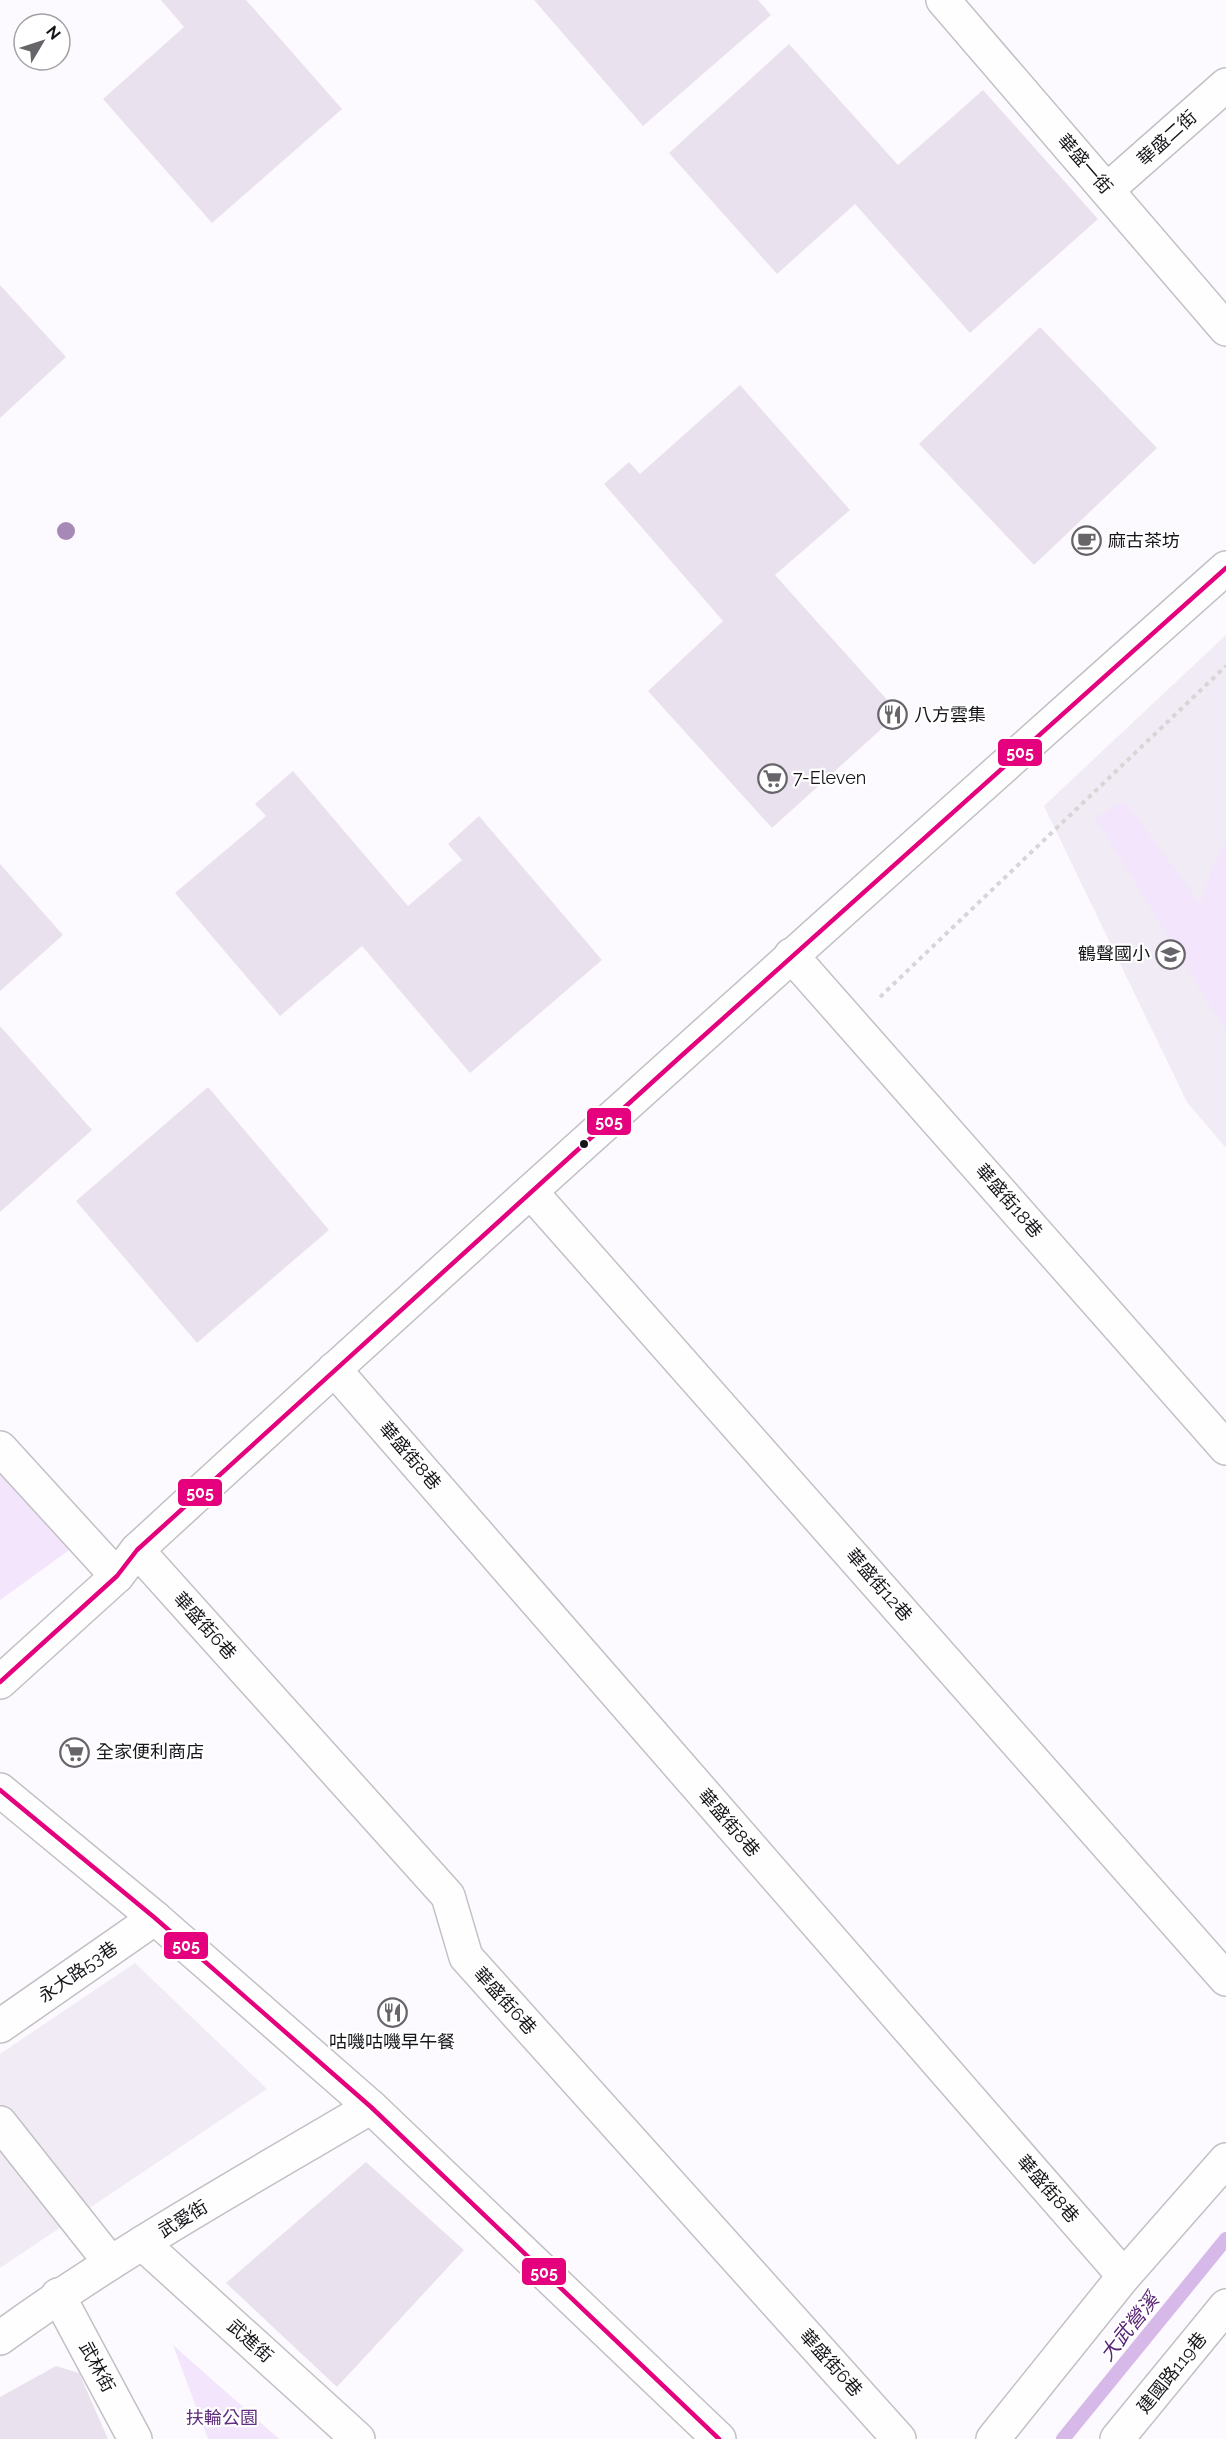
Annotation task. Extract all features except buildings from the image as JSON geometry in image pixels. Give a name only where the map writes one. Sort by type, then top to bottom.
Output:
[{"type":"street","name":"華盛一街","points":[[943,0],[1226,328]]},
{"type":"street","name":"華盛二街","points":[[1107,190],[1226,85]]},
{"type":"street","points":[[0,1682],[117,1576],[137,1550],[334,1369],[791,955],[1226,568]]},
{"type":"street","name":"華盛街18巷","points":[[791,955],[1226,1448]]},
{"type":"street","name":"華盛街12巷","points":[[531,1192],[1226,1978]]},
{"type":"street","name":"華盛街8巷","points":[[334,1369],[1124,2277]]},
{"type":"street","points":[[0,1448],[117,1576]]},
{"type":"street","name":"華盛街6巷","points":[[137,1550],[448,1896],[466,1957],[899,2439]]},
{"type":"street","points":[[0,1790],[155,1918],[371,2107],[719,2439]]},
{"type":"street","name":"永大路53巷","points":[[0,2026],[155,1918]]},
{"type":"street","name":"武愛街","points":[[0,2338],[58,2295],[110,2262],[371,2107]]},
{"type":"street","points":[[4,2134],[110,2262]]},
{"type":"street","points":[[993,2439],[1124,2277],[1226,2160]]},
{"type":"street","name":"武進街","points":[[142,2243],[358,2439]]},
{"type":"street","name":"武林街","points":[[58,2295],[135,2439]]},
{"type":"street","name":"建國路119巷","points":[[1117,2439],[1226,2306]]},
{"type":"path","points":[[852,1024],[1226,666]]},
{"type":"shaded area","name":"鶴聲國小","points":[[1226,635],[1226,1148],[1187,1102],[1044,806]]},
{"type":"shaded area","points":[[135,1963],[267,2089],[0,2268],[0,2054]]},
{"type":"green space","points":[[1125,801],[1200,904],[1216,860],[1226,843],[1226,1031],[1095,817]]},
{"type":"green space","points":[[0,1470],[72,1548],[0,1600]]},
{"type":"green space","name":"扶輪公園","points":[[173,2345],[279,2439],[208,2439]]},
{"type":"waterway","name":"大武營溪","points":[[1063,2439],[1226,2239]]},
{"type":"transit line","name":"505","points":[[0,1682],[117,1576],[137,1550],[680,1057],[1226,568]]},
{"type":"transit line","name":"505","points":[[0,1790],[155,1918],[371,2107],[719,2439]]},
{"type":"place","name":"麻古茶坊","points":[[1087,541]]},
{"type":"place","name":"八方雲集","points":[[893,715]]},
{"type":"place","name":"7-Eleven","points":[[772,778]]},
{"type":"place","name":"鶴聲國小","points":[[1171,954]]},
{"type":"place","name":"全家便利商店","points":[[75,1752]]},
{"type":"place","name":"咕嘰咕嘰早午餐","points":[[392,2013]]}]
